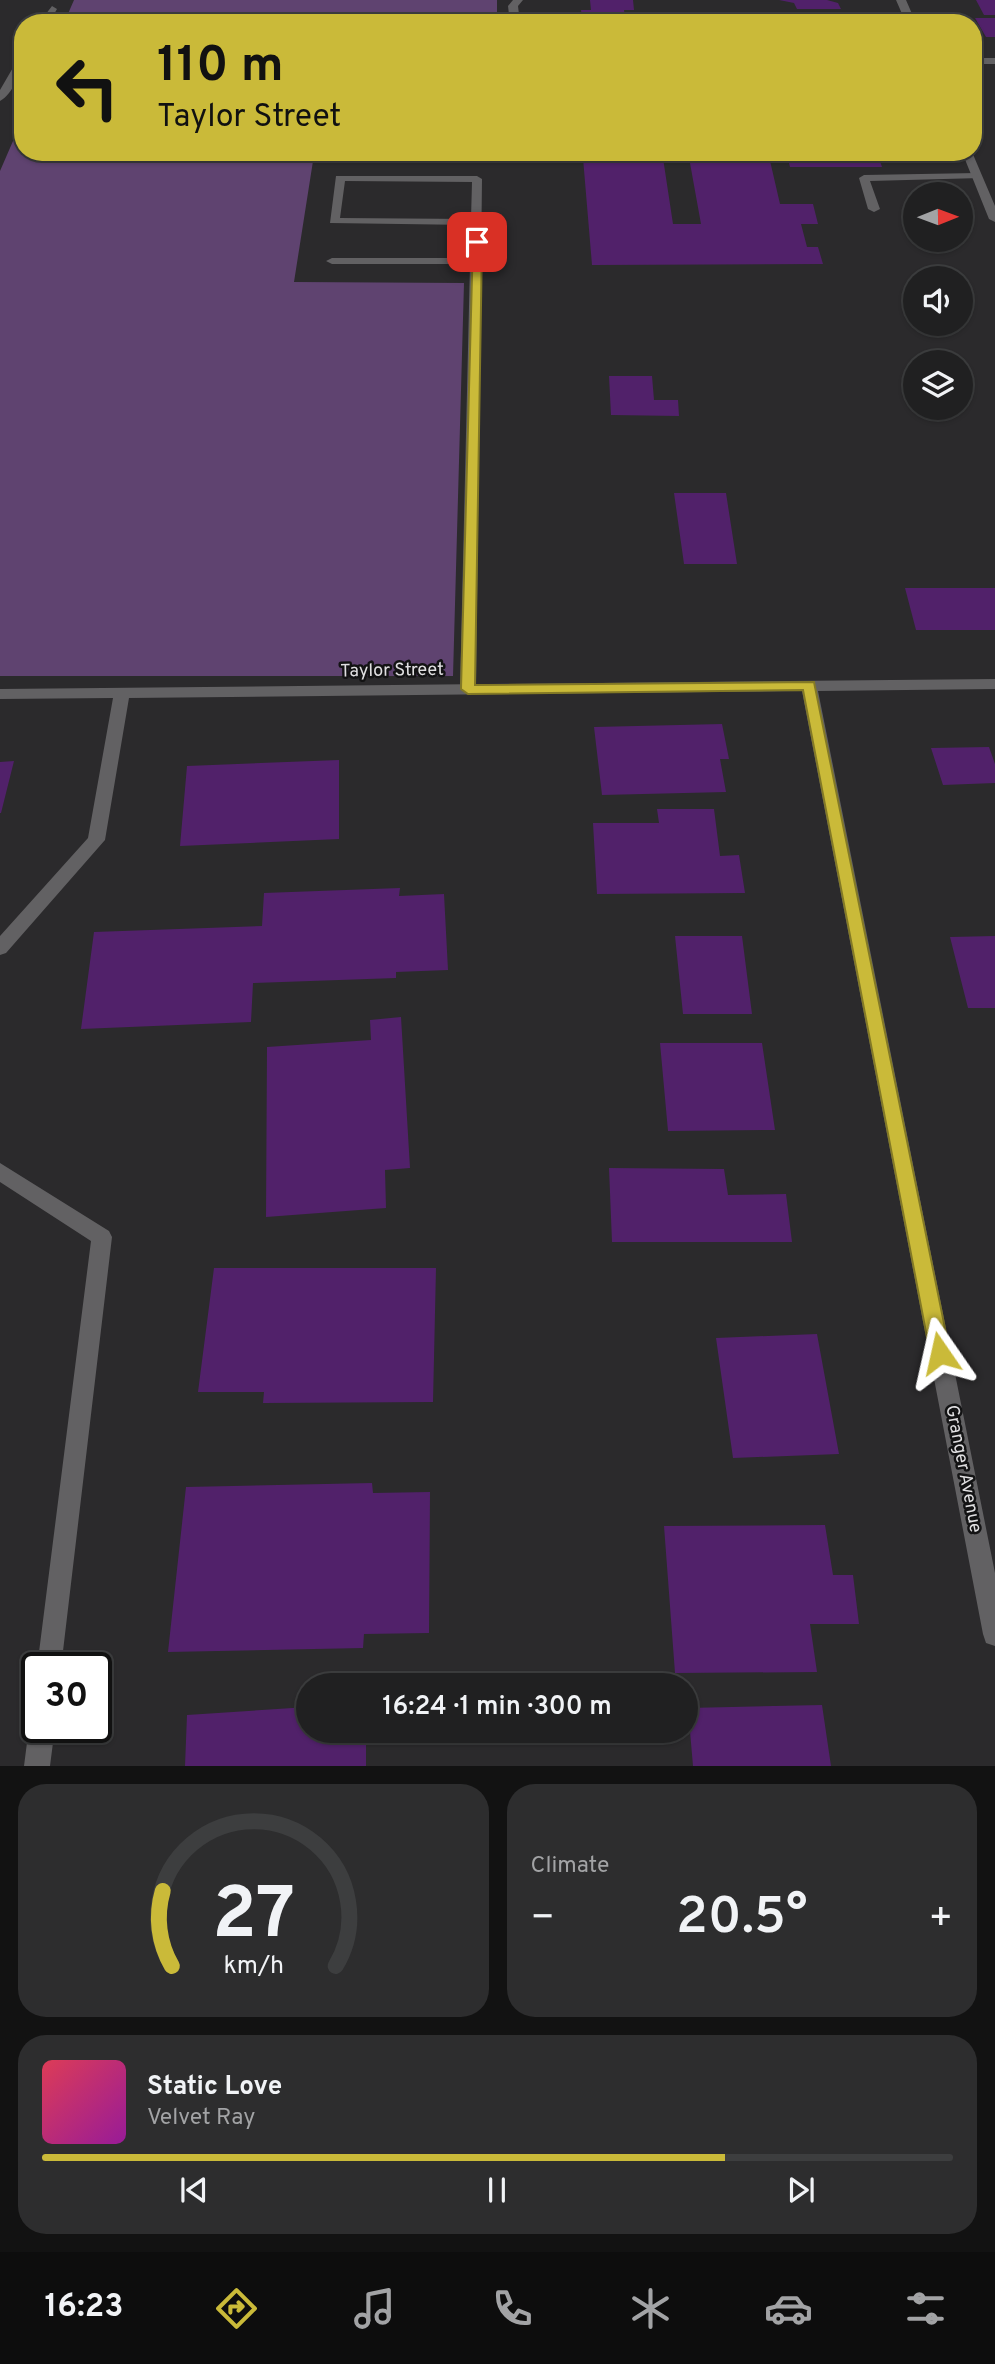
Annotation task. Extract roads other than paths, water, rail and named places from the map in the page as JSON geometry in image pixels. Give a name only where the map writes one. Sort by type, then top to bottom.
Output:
[{"type":"street","points":[[49,14],[52,9]]},
{"type":"street","points":[[0,98],[14,74]]},
{"type":"street","points":[[971,161],[995,219]]},
{"type":"street","points":[[874,209],[864,178],[977,176]]},
{"type":"street","points":[[468,689],[477,222],[477,179],[340,178],[334,221],[477,222]]},
{"type":"street","points":[[332,261],[476,261]]},
{"type":"street","name":"Taylor Street","points":[[0,694],[995,684]]},
{"type":"street","name":"Granger Avenue","points":[[809,685],[995,1634]]},
{"type":"street","points":[[0,948],[96,841],[122,693]]},
{"type":"street","points":[[0,1171],[102,1237],[51,1652]]},
{"type":"street","points":[[37,1766],[40,1743]]}]
